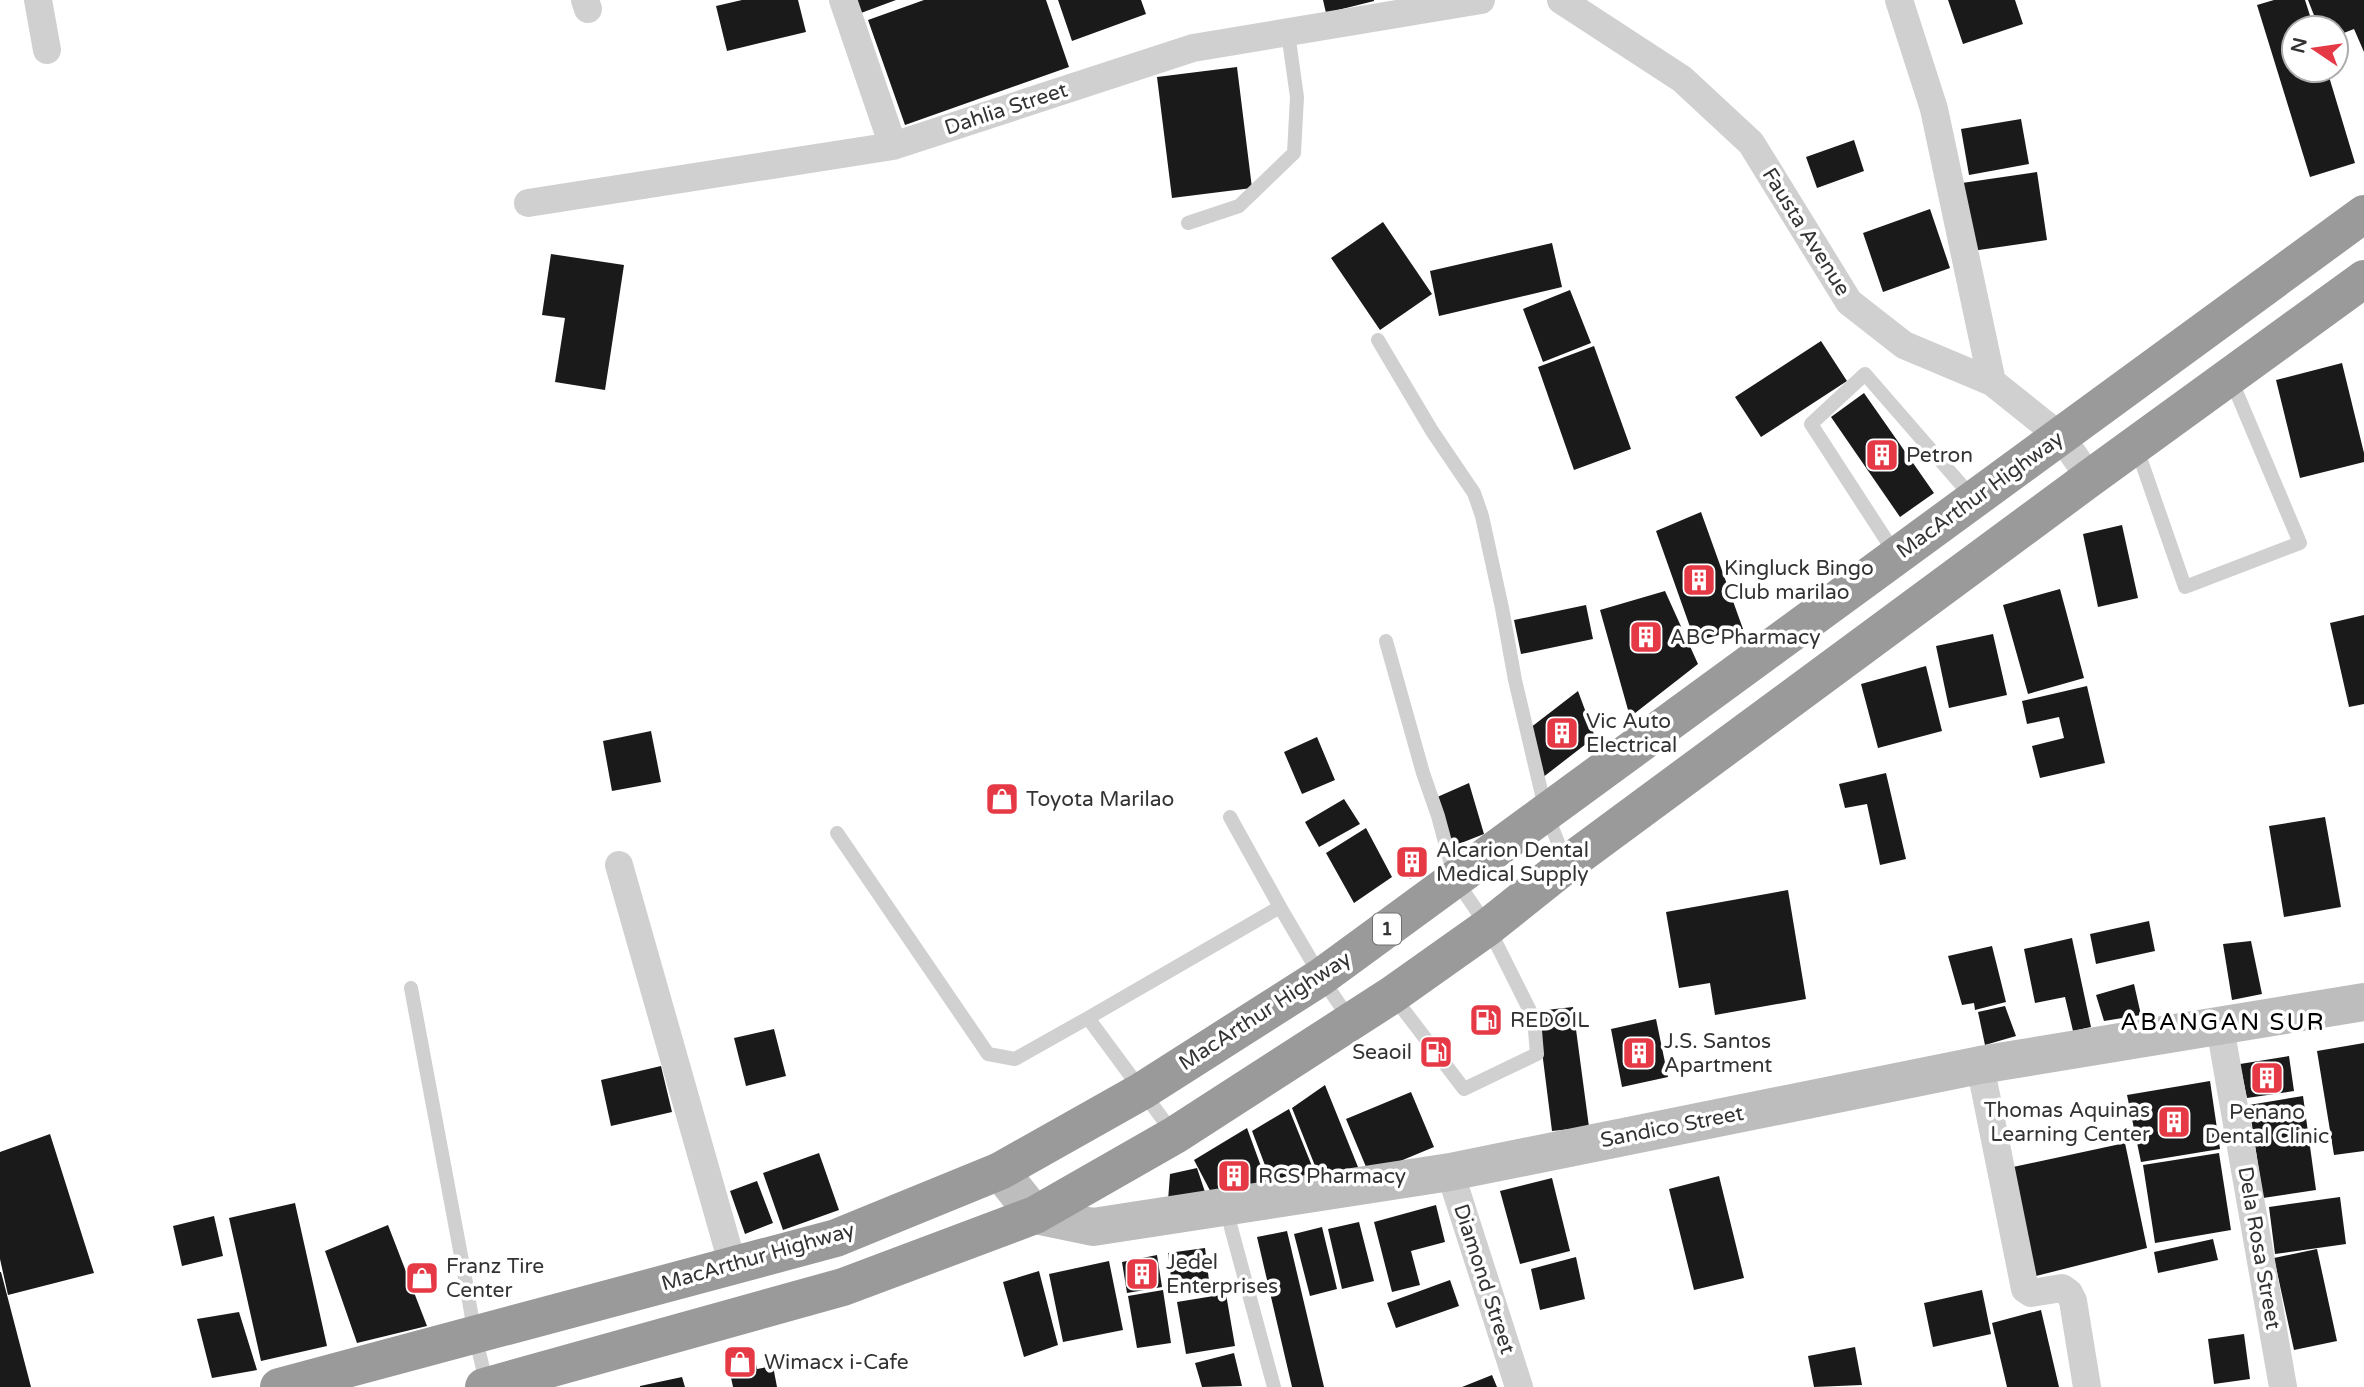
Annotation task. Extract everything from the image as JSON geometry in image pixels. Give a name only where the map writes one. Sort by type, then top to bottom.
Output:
[{"type":"highway","name":"MacArthur Highway","points":[[279,1387],[836,1238],[1000,1171],[1142,1091],[1321,977],[2364,214]]},
{"type":"highway","points":[[486,1387],[843,1287],[1035,1215],[1175,1135],[1392,995],[1488,927],[1567,864],[2364,279]]},
{"type":"main road","name":"Sandico Street","points":[[1035,1215],[1093,1227],[1226,1208],[1450,1172],[1980,1065],[2364,1002]]},
{"type":"main road","points":[[1000,1171],[1035,1215]]},
{"type":"street","points":[[38,0],[47,50]]},
{"type":"street","points":[[844,0],[893,146]]},
{"type":"street","name":"Dahlia Street","points":[[528,203],[893,146],[1193,48],[1481,0]]},
{"type":"street","name":"Fausta Avenue","points":[[1562,0],[1682,79],[1751,143],[1849,302],[1904,345],[1992,383],[2060,437],[2090,478]]},
{"type":"street","points":[[1899,0],[1934,109],[1992,383]]},
{"type":"street","points":[[619,865],[733,1266]]},
{"type":"street","name":"Dela Rosa Street","points":[[2220,1027],[2283,1387]]},
{"type":"street","points":[[1980,1065],[2025,1289],[2031,1293],[2062,1288],[2069,1293],[2073,1301],[2087,1387]]},
{"type":"street","name":"Diamond Street","points":[[1450,1172],[1519,1387]]},
{"type":"lane","points":[[1188,223],[1239,206],[1294,153],[1297,97],[1288,33]]},
{"type":"lane","points":[[1378,340],[1432,431],[1474,494],[1482,516],[1515,680],[1546,812],[1567,864]]},
{"type":"lane","points":[[1897,556],[1811,424],[1865,374],[1975,500]]},
{"type":"lane","points":[[2136,445],[2185,587],[2300,543],[2230,376]]},
{"type":"lane","points":[[1386,641],[1455,879],[1488,927],[1534,1018],[1537,1054],[1464,1089],[1392,995]]},
{"type":"lane","points":[[1230,817],[1321,977],[1351,1021]]},
{"type":"lane","points":[[837,833],[988,1054],[1015,1059],[1279,906]]},
{"type":"lane","points":[[411,988],[486,1387]]},
{"type":"lane","points":[[1088,1018],[1175,1135]]},
{"type":"lane","points":[[1226,1208],[1274,1387]]},
{"type":"building","points":[[742,0],[798,0],[806,32],[727,51],[716,6]]},
{"type":"building","points":[[856,0],[896,0],[861,13]]},
{"type":"building","points":[[924,0],[1046,0],[1069,67],[905,125],[868,20]]},
{"type":"building","points":[[1058,0],[1141,0],[1146,14],[1072,41]]},
{"type":"building","points":[[1323,0],[1374,0],[1374,1],[1326,13]]},
{"type":"building","points":[[1948,0],[2015,0],[2023,24],[1963,44]]},
{"type":"building","points":[[2274,0],[2305,0],[2310,14],[2280,14],[2280,80],[2257,5]]},
{"type":"building","points":[[2308,0],[2364,0],[2364,52],[2354,29],[2350,31],[2350,14],[2314,14]]},
{"type":"building","points":[[1237,67],[1252,188],[1172,198],[1157,77]]},
{"type":"building","points":[[2281,84],[2331,84],[2355,163],[2310,177]]},
{"type":"building","points":[[2021,119],[2029,164],[1969,175],[1961,129]]},
{"type":"building","points":[[1854,140],[1864,171],[1817,188],[1806,157]]},
{"type":"building","points":[[2037,172],[2047,240],[1972,251],[1962,183]]},
{"type":"building","points":[[1930,209],[1950,268],[1883,292],[1863,233]]},
{"type":"building","points":[[1383,222],[1432,294],[1380,330],[1331,258]]},
{"type":"building","points":[[1552,243],[1562,287],[1439,316],[1430,271]]},
{"type":"building","points":[[551,254],[624,265],[605,390],[555,382],[565,318],[542,315]]},
{"type":"building","points":[[1570,290],[1591,343],[1543,362],[1523,309]]},
{"type":"building","points":[[1821,341],[1847,381],[1761,437],[1735,397]]},
{"type":"building","points":[[1594,346],[1631,449],[1574,470],[1538,367]]},
{"type":"building","points":[[2342,363],[2364,462],[2300,478],[2276,380]]},
{"type":"building","name":"Petron","points":[[1864,393],[1934,493],[1900,517],[1831,417]]},
{"type":"building","name":"Kingluck Bingo Club marilao","points":[[1701,512],[1743,629],[1695,641],[1656,531]]},
{"type":"building","points":[[2122,525],[2138,598],[2098,607],[2083,534]]},
{"type":"building","points":[[2060,589],[2084,678],[2028,694],[2003,605]]},
{"type":"building","name":"ABC Pharmacy","points":[[1665,591],[1698,664],[1630,717],[1600,610]]},
{"type":"building","points":[[1586,605],[1593,639],[1521,654],[1514,620]]},
{"type":"building","points":[[2364,615],[2364,704],[2349,707],[2330,623]]},
{"type":"building","points":[[1993,634],[2007,695],[1949,708],[1936,646]]},
{"type":"building","points":[[1926,666],[1942,731],[1878,748],[1861,684]]},
{"type":"building","points":[[2087,686],[2105,763],[2040,778],[2032,746],[2064,738],[2059,717],[2027,724],[2022,701]]},
{"type":"building","name":"Vic Auto Electrical","points":[[1578,691],[1595,737],[1542,778],[1530,728]]},
{"type":"building","points":[[651,731],[661,782],[612,791],[603,741]]},
{"type":"building","points":[[1317,737],[1335,780],[1302,794],[1284,752]]},
{"type":"building","points":[[1886,773],[1906,859],[1880,865],[1867,804],[1845,808],[1839,784]]},
{"type":"building","points":[[1469,783],[1484,834],[1451,847],[1435,798]]},
{"type":"building","points":[[1344,799],[1360,824],[1319,847],[1305,822]]},
{"type":"building","points":[[2325,817],[2341,907],[2284,917],[2269,826]]},
{"type":"building","points":[[1366,828],[1392,877],[1354,903],[1326,853]]},
{"type":"building","name":"Alcarion Dental Medical Supply","points":[[1417,847],[1427,866],[1410,879],[1396,857]]},
{"type":"building","points":[[1788,890],[1806,999],[1715,1015],[1710,983],[1679,988],[1666,912]]},
{"type":"building","points":[[2149,921],[2155,951],[2096,964],[2090,934]]},
{"type":"building","points":[[2072,938],[2091,1027],[2073,1031],[2065,997],[2035,1003],[2024,949]]},
{"type":"building","points":[[2251,941],[2262,994],[2232,1000],[2223,944]]},
{"type":"building","points":[[1992,946],[2006,1002],[1975,1010],[1974,1003],[1962,1005],[1948,956]]},
{"type":"building","points":[[2134,984],[2141,1015],[2104,1021],[2096,995]]},
{"type":"building","points":[[2005,1006],[2016,1036],[1985,1045],[1978,1012]]},
{"type":"building","points":[[1573,1007],[1589,1127],[1552,1131],[1537,1011]]},
{"type":"building","name":"J.S. Santos Apartment","points":[[1656,1019],[1668,1077],[1622,1087],[1611,1029]]},
{"type":"building","points":[[774,1029],[786,1076],[746,1086],[734,1038]]},
{"type":"building","points":[[2364,1043],[2364,1151],[2334,1155],[2317,1051]]},
{"type":"building","name":"Penano Dental Clinic","points":[[2289,1056],[2294,1091],[2247,1098],[2240,1064]]},
{"type":"building","points":[[661,1066],[672,1112],[611,1126],[601,1080]]},
{"type":"building","name":"Thomas Aquinas Learning Center","points":[[2210,1081],[2220,1149],[2141,1162],[2127,1095]]},
{"type":"building","points":[[1325,1085],[1360,1172],[1321,1181],[1292,1108]]},
{"type":"building","points":[[1411,1092],[1434,1147],[1369,1174],[1346,1119]]},
{"type":"building","points":[[2303,1096],[2316,1190],[2263,1198],[2249,1105]]},
{"type":"building","points":[[1289,1109],[1318,1181],[1274,1189],[1252,1131]]},
{"type":"building","name":"RCS Pharmacy","points":[[1247,1128],[1270,1191],[1216,1202],[1194,1160]]},
{"type":"building","points":[[50,1134],[94,1273],[8,1295],[0,1259],[0,1152]]},
{"type":"building","points":[[2125,1143],[2147,1248],[2036,1276],[2013,1167]]},
{"type":"building","points":[[819,1153],[839,1210],[783,1230],[763,1173]]},
{"type":"building","points":[[2219,1153],[2231,1230],[2155,1243],[2143,1165]]},
{"type":"building","points":[[1197,1168],[1209,1204],[1167,1214],[1170,1174]]},
{"type":"building","points":[[1719,1176],[1744,1278],[1694,1290],[1669,1189]]},
{"type":"building","points":[[1552,1178],[1570,1251],[1520,1264],[1500,1191]]},
{"type":"building","points":[[757,1181],[773,1223],[745,1234],[730,1191]]},
{"type":"building","points":[[2340,1197],[2346,1244],[2275,1254],[2269,1207]]},
{"type":"building","points":[[295,1203],[327,1346],[261,1361],[229,1218]]},
{"type":"building","points":[[1436,1205],[1445,1242],[1411,1251],[1420,1285],[1392,1292],[1374,1222]]},
{"type":"building","points":[[214,1216],[223,1256],[182,1266],[173,1226]]},
{"type":"building","points":[[1359,1222],[1374,1281],[1342,1289],[1328,1229]]},
{"type":"building","points":[[388,1225],[427,1326],[357,1343],[325,1251]]},
{"type":"building","points":[[1322,1227],[1337,1289],[1310,1296],[1294,1234]]},
{"type":"building","points":[[1287,1231],[1324,1387],[1292,1387],[1257,1237]]},
{"type":"building","points":[[2213,1239],[2218,1260],[2158,1273],[2154,1252]]},
{"type":"building","points":[[1205,1248],[1210,1289],[1173,1293],[1168,1253]]},
{"type":"building","points":[[2317,1249],[2337,1341],[2294,1350],[2274,1258]]},
{"type":"building","name":"Jedel Enterprises","points":[[1157,1255],[1162,1287],[1127,1293],[1122,1262]]},
{"type":"building","points":[[1576,1257],[1585,1299],[1540,1310],[1531,1269]]},
{"type":"building","points":[[1109,1261],[1123,1330],[1063,1342],[1049,1274]]},
{"type":"building","points":[[1039,1271],[1058,1345],[1024,1357],[1003,1282]]},
{"type":"building","points":[[1,1272],[31,1387],[0,1387]]},
{"type":"building","points":[[1450,1280],[1459,1306],[1396,1328],[1387,1303]]},
{"type":"building","points":[[1163,1290],[1171,1343],[1137,1348],[1128,1296]]},
{"type":"building","points":[[1982,1290],[1991,1334],[1933,1347],[1924,1303]]},
{"type":"building","points":[[1226,1294],[1235,1346],[1186,1354],[1177,1302]]},
{"type":"building","points":[[2041,1310],[2059,1387],[2007,1387],[1992,1323]]},
{"type":"building","points":[[239,1312],[257,1370],[212,1378],[197,1319]]},
{"type":"building","points":[[2244,1334],[2250,1379],[2214,1384],[2208,1339]]},
{"type":"building","points":[[1855,1347],[1862,1385],[1814,1387],[1808,1356]]},
{"type":"building","points":[[753,1349],[757,1369],[773,1366],[777,1387],[733,1387],[727,1359]]},
{"type":"building","points":[[1234,1353],[1242,1386],[1202,1387],[1195,1363]]},
{"type":"building","points":[[1492,1375],[1497,1387],[1462,1387]]},
{"type":"building","points":[[682,1377],[685,1387],[640,1387],[640,1386]]},
{"type":"place","name":"Petron","points":[[1882,455]]},
{"type":"place","name":"Kingluck Bingo Club marilao","points":[[1699,580]]},
{"type":"place","name":"ABC Pharmacy","points":[[1646,637]]},
{"type":"place","name":"Vic Auto Electrical","points":[[1562,733]]},
{"type":"place","name":"Toyota Marilao","points":[[1002,799]]},
{"type":"place","name":"Alcarion Dental Medical Supply","points":[[1412,862]]},
{"type":"place","name":"REDOIL","points":[[1486,1020]]},
{"type":"place","name":"Seaoil","points":[[1436,1052]]},
{"type":"place","name":"J.S. Santos Apartment","points":[[1639,1053]]},
{"type":"place","name":"Penano Dental Clinic","points":[[2267,1078]]},
{"type":"place","name":"Thomas Aquinas Learning Center","points":[[2174,1122]]},
{"type":"place","name":"RCS Pharmacy","points":[[1234,1176]]},
{"type":"place","name":"Jedel Enterprises","points":[[1142,1274]]},
{"type":"place","name":"Franz Tire Center","points":[[422,1278]]},
{"type":"place","name":"Wimacx i-Cafe","points":[[740,1362]]},
{"type":"district","name":"ABANGAN SUR","points":[[2223,1022]]}]
